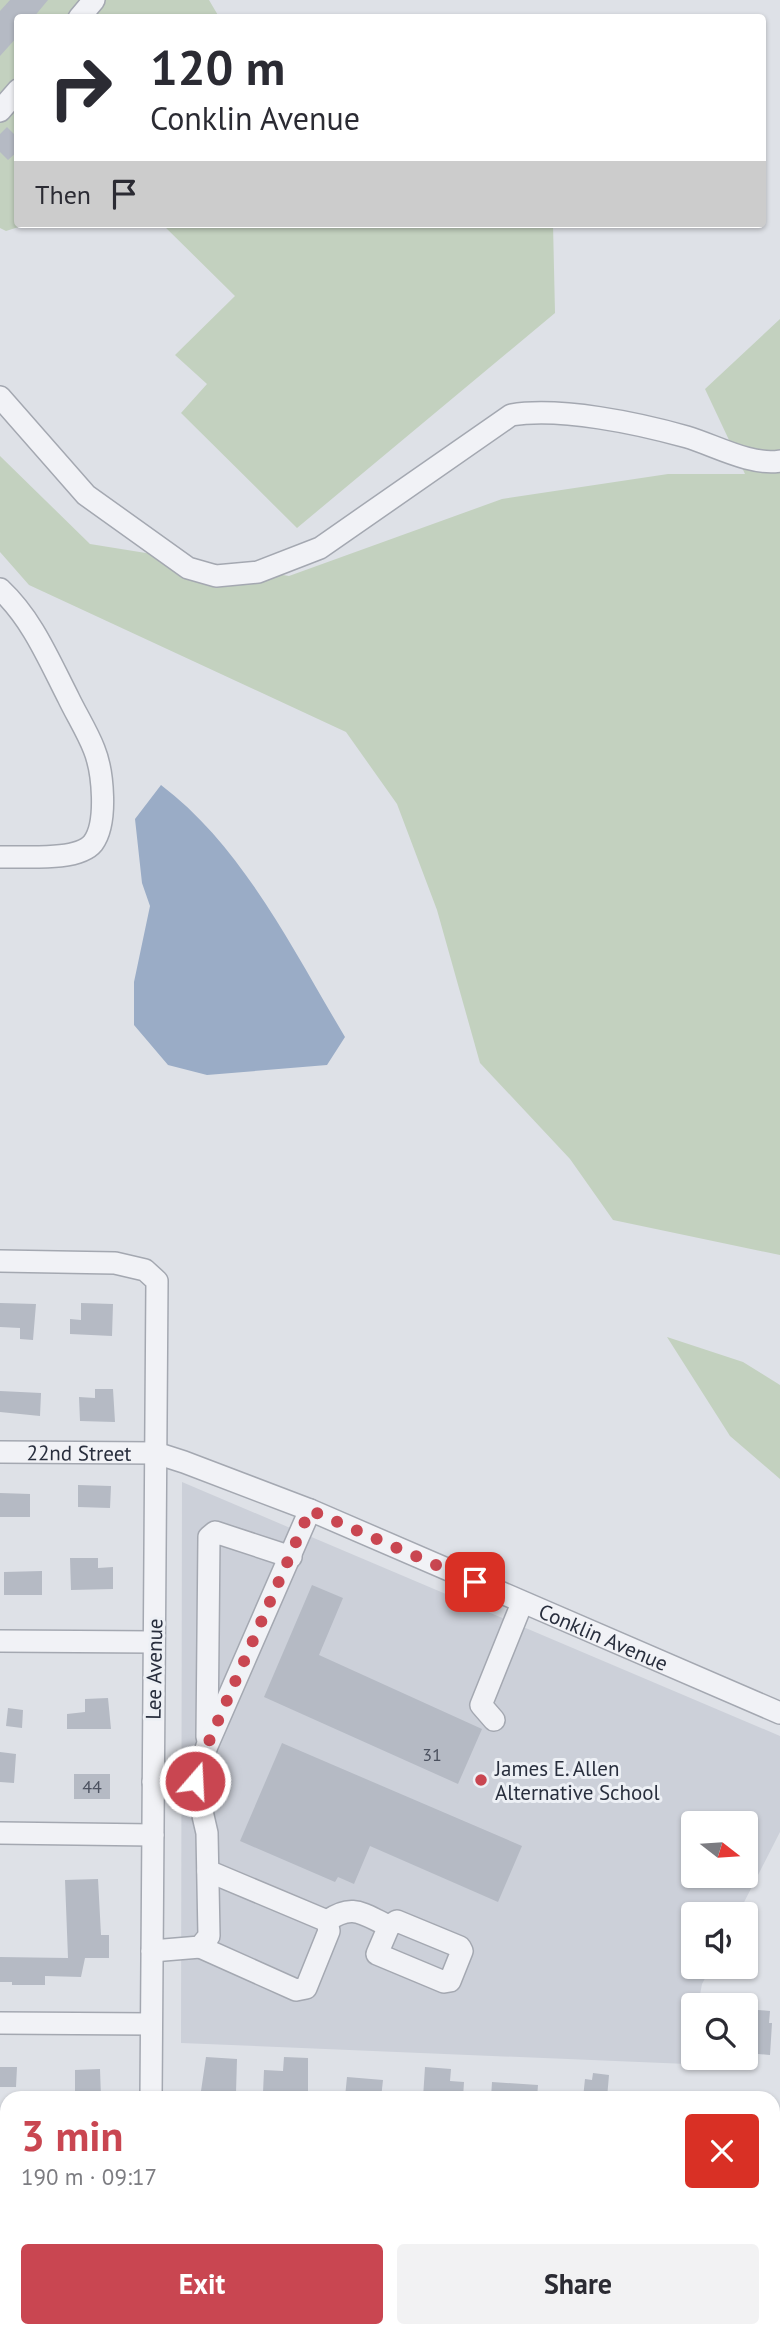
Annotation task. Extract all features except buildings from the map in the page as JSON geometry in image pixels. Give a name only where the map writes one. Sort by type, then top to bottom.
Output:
[{"type":"street","points":[[82,14],[94,0]]},
{"type":"street","points":[[0,111],[14,95]]},
{"type":"street","points":[[0,397],[86,495],[188,568],[216,576],[258,572],[320,548],[511,415],[538,411],[621,421],[687,437],[773,463],[780,461]]},
{"type":"street","points":[[0,589],[20,608],[42,645],[95,750],[101,776],[102,808],[93,843],[84,849],[67,856],[0,857]]},
{"type":"street","name":"Lee Avenue","points":[[0,1261],[115,1263],[145,1270],[157,1281],[151,2091]]},
{"type":"street","name":"22nd Street","points":[[0,1452],[156,1454]]},
{"type":"street","name":"Conklin Avenue","points":[[156,1454],[248,1484],[780,1713]]},
{"type":"street","points":[[200,1947],[209,1937],[207,1833],[195,1781],[207,1746],[310,1510]]},
{"type":"street","points":[[207,1746],[209,1537],[215,1532],[291,1557]]},
{"type":"street","points":[[494,1720],[481,1704],[522,1603]]},
{"type":"street","points":[[0,1641],[154,1642]]},
{"type":"street","points":[[153,1782],[195,1781]]},
{"type":"street","points":[[0,1833],[152,1835]]},
{"type":"street","points":[[208,1871],[327,1921]]},
{"type":"street","points":[[327,1921],[342,1911],[356,1912],[389,1926]]},
{"type":"street","points":[[152,1951],[200,1947],[296,1990],[306,1988],[329,1931],[327,1921]]},
{"type":"street","points":[[0,2023],[151,2024]]},
{"type":"shaded area","name":"James E. Allen Alternative School","points":[[182,1482],[780,1736],[780,1832],[758,1875],[758,1811],[681,1811],[681,1888],[751,1888],[744,1902],[681,1902],[681,1979],[705,1979],[700,1993],[681,1993],[681,2064],[181,2043]]},
{"type":"green space","points":[[0,0],[209,0],[217,14],[14,14],[15,228],[6,231],[0,228]]},
{"type":"green space","points":[[166,228],[553,228],[555,313],[297,528],[181,413],[207,384],[175,355],[235,296]]},
{"type":"green space","points":[[780,319],[780,1255],[613,1220],[570,1159],[480,1063],[437,910],[397,804],[346,732],[29,585],[0,552],[0,456],[90,544],[289,576],[502,499],[668,474],[745,474],[705,389]]},
{"type":"green space","points":[[667,1337],[743,1362],[780,1385],[780,1479],[730,1436]]},
{"type":"water","points":[[161,785],[217,838],[242,869],[286,935],[345,1037],[327,1065],[207,1075],[168,1065],[134,1025],[134,982],[150,906],[142,883],[135,819]]},
{"type":"place","name":"James E. Allen Alternative School","points":[[481,1780]]},
{"type":"route","points":[[195,1781],[207,1746],[310,1510],[475,1582]]}]
